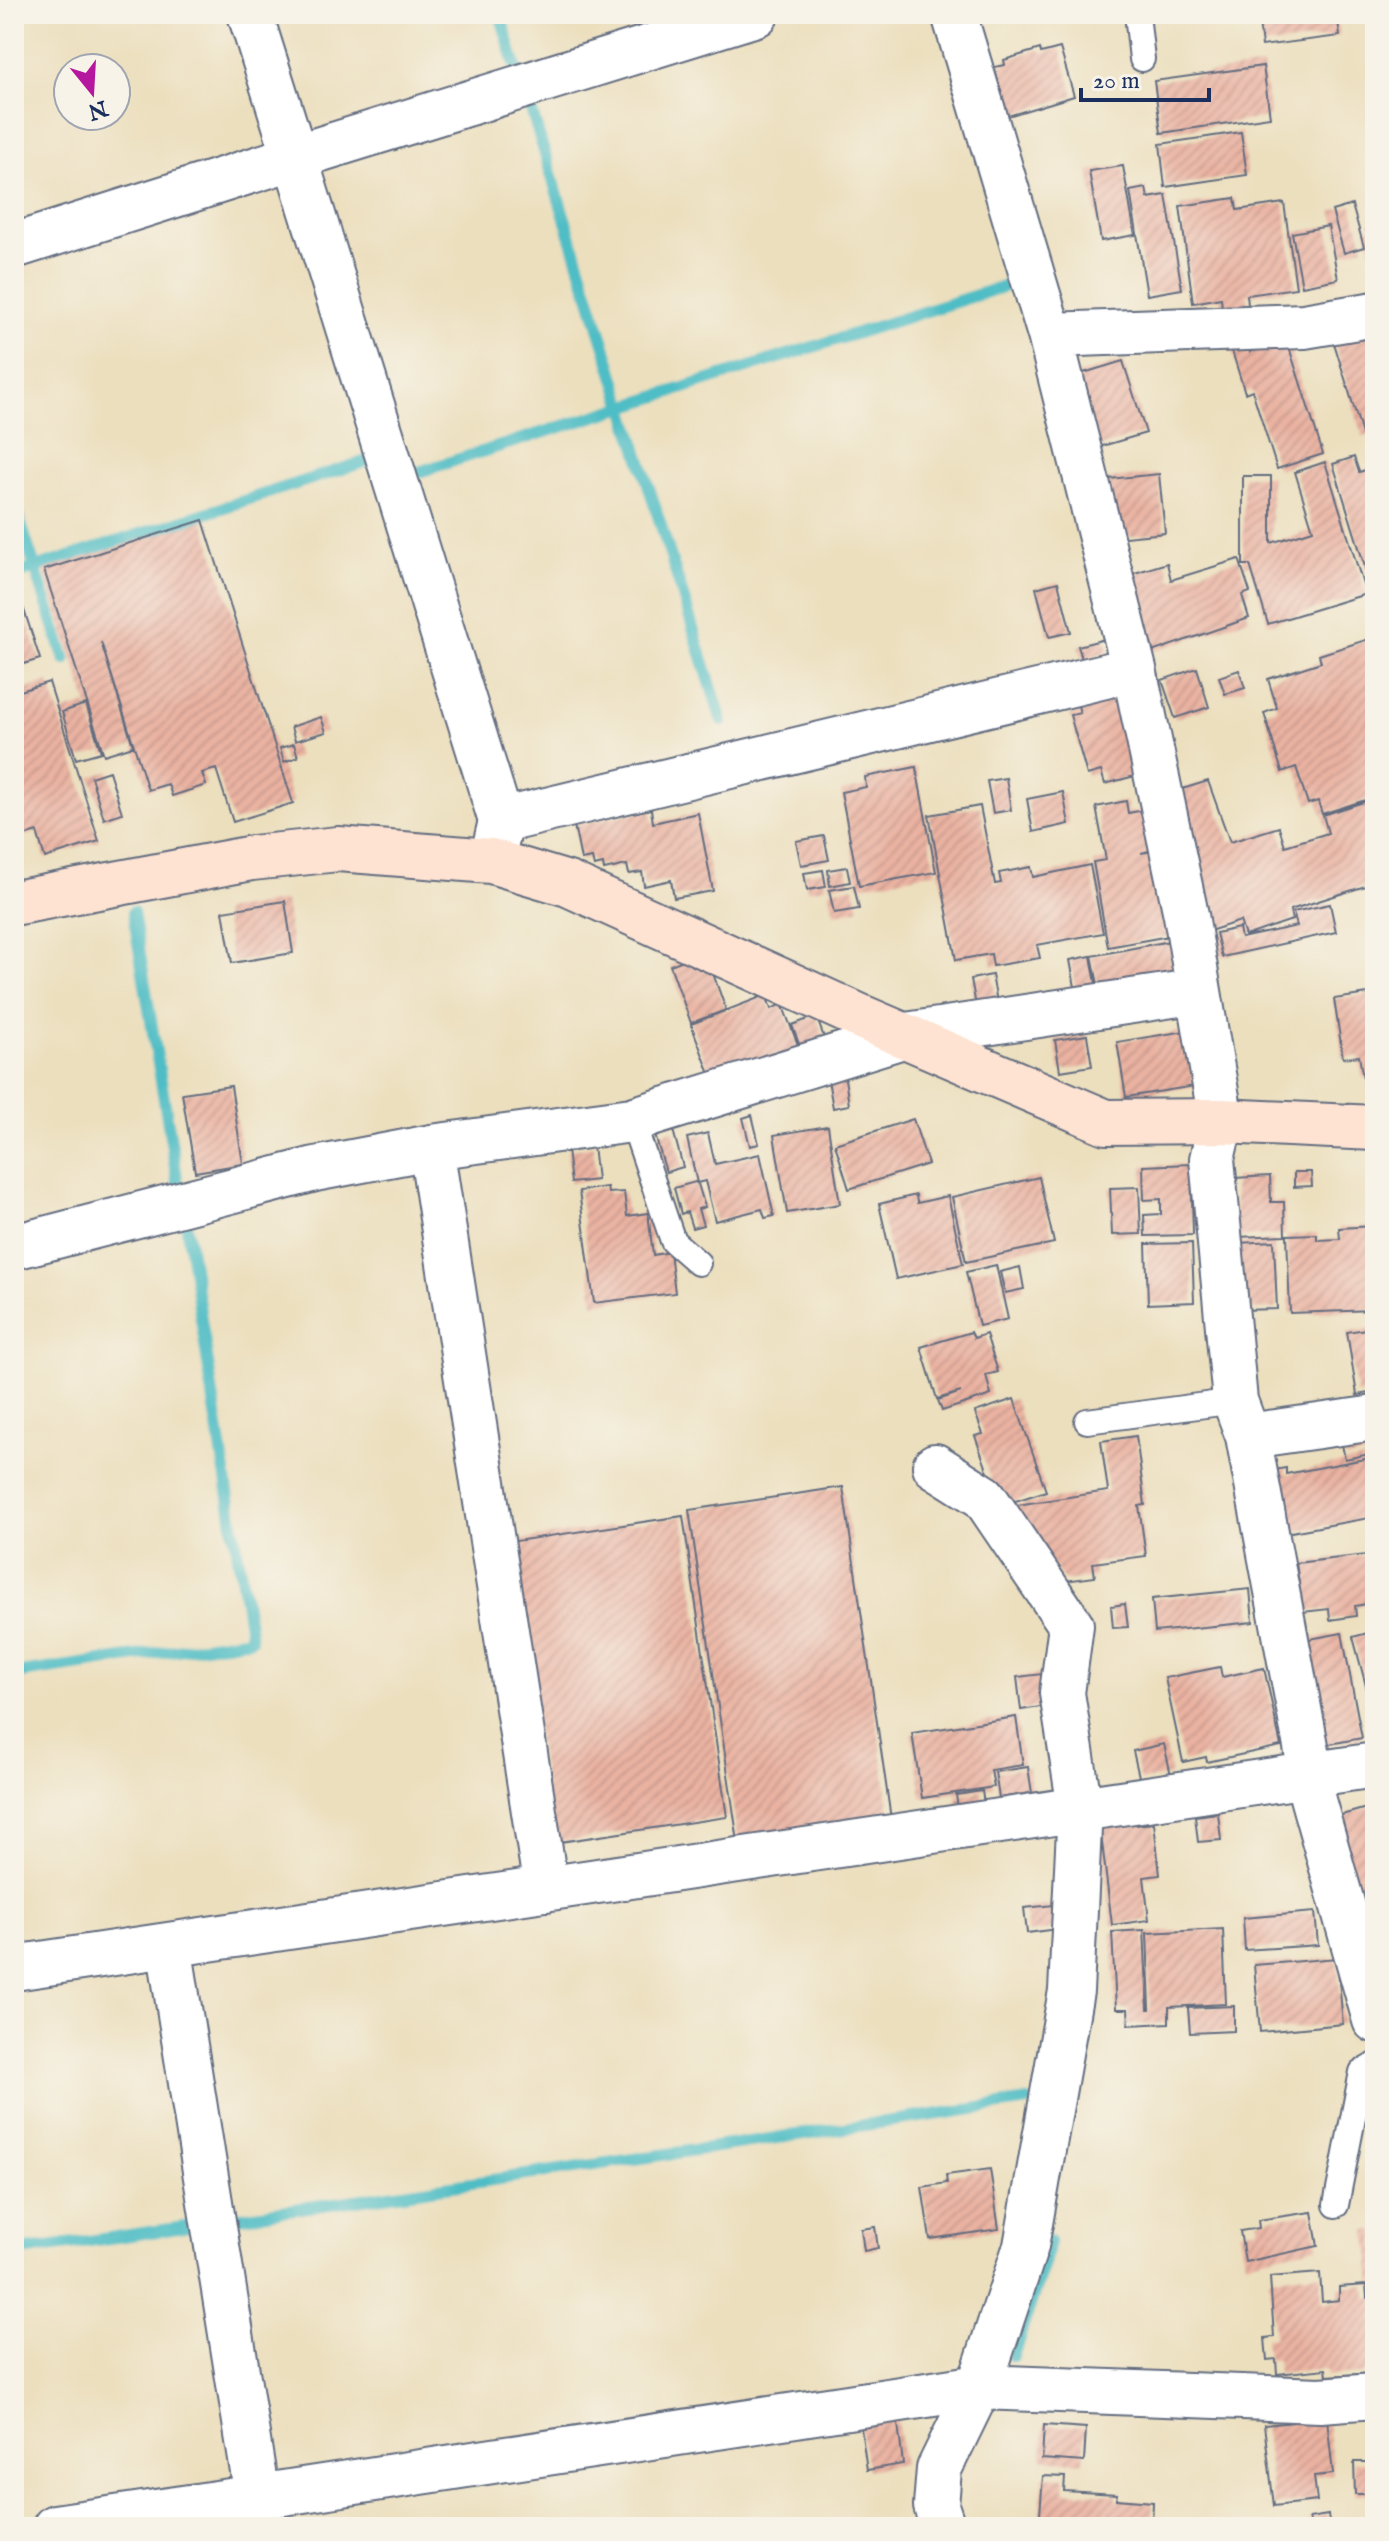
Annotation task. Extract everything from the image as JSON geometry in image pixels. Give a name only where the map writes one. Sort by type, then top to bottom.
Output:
[{"type":"street","points":[[250,14],[496,841],[568,884],[861,1017],[1106,1122],[1221,1121],[1375,1128]]},
{"type":"street","points":[[14,246],[756,14]]},
{"type":"street","points":[[954,14],[1050,335],[1134,669],[1186,915],[1221,1121],[1212,1159],[1241,1418],[1311,1773],[1312,1797],[1375,2020]]},
{"type":"street","points":[[1050,335],[1304,326],[1375,314]]},
{"type":"street","points":[[14,903],[252,858],[338,849],[496,841],[1134,669]]},
{"type":"street","points":[[14,1247],[315,1169],[431,1147],[632,1120],[906,1035],[1199,991]]},
{"type":"street","points":[[431,1147],[546,1889]]},
{"type":"street","points":[[1241,1418],[1375,1418]]},
{"type":"street","points":[[935,1466],[984,1497],[1071,1625],[1062,1693],[1080,1808],[1069,2006],[1026,2246],[979,2387],[939,2469],[936,2506],[943,2527]]},
{"type":"street","points":[[14,1968],[1375,1765]]},
{"type":"street","points":[[169,1945],[257,2497]]},
{"type":"street","points":[[55,2527],[979,2387],[1320,2400],[1375,2396]]},
{"type":"lane","points":[[1137,14],[1142,59]]},
{"type":"lane","points":[[632,1120],[673,1241],[698,1263]]},
{"type":"lane","points":[[1087,1421],[1241,1418]]},
{"type":"lane","points":[[1336,2205],[1362,2072],[1375,2065]]},
{"type":"building","points":[[1258,14],[1337,14],[1340,36],[1262,46]]},
{"type":"building","points":[[1060,48],[1074,96],[1008,116],[994,67],[1005,65],[1004,60],[1040,49],[1041,53]]},
{"type":"building","points":[[1263,66],[1270,117],[1161,133],[1154,81]]},
{"type":"building","points":[[1241,132],[1247,175],[1165,187],[1160,144]]},
{"type":"building","points":[[1123,166],[1135,235],[1101,241],[1089,171]]},
{"type":"building","points":[[1146,188],[1148,198],[1166,195],[1182,289],[1147,295],[1130,191]]},
{"type":"building","points":[[1235,198],[1237,210],[1284,203],[1296,288],[1247,295],[1248,305],[1222,308],[1221,298],[1193,303],[1180,206]]},
{"type":"building","points":[[1352,205],[1364,247],[1344,253],[1332,211]]},
{"type":"building","points":[[1328,226],[1338,279],[1302,286],[1292,233]]},
{"type":"building","points":[[1375,226],[1375,258],[1374,258],[1366,229]]},
{"type":"building","points":[[1375,330],[1375,433],[1363,437],[1334,343]]},
{"type":"building","points":[[1287,341],[1323,454],[1277,469],[1252,390],[1245,393],[1232,351],[1248,346],[1250,352]]},
{"type":"building","points":[[1123,361],[1146,433],[1099,447],[1077,375]]},
{"type":"building","points":[[1354,457],[1359,472],[1369,469],[1375,488],[1374,596],[1333,464]]},
{"type":"building","points":[[1325,462],[1366,594],[1268,624],[1250,565],[1243,565],[1243,476],[1271,476],[1271,543],[1313,530],[1295,472]]},
{"type":"building","points":[[1159,474],[1165,533],[1115,538],[1109,479]]},
{"type":"building","points":[[203,520],[293,803],[233,822],[216,769],[202,773],[206,785],[172,796],[168,784],[148,790],[101,642],[133,746],[104,755],[44,570]]},
{"type":"building","points":[[1239,559],[1250,592],[1242,595],[1249,618],[1149,653],[1125,576],[1167,563],[1171,580]]},
{"type":"building","points":[[14,579],[40,659],[14,667]]},
{"type":"building","points":[[1058,582],[1071,632],[1049,637],[1036,588]]},
{"type":"building","points":[[1375,637],[1375,797],[1322,814],[1318,801],[1308,804],[1296,767],[1282,772],[1264,713],[1277,708],[1268,679],[1321,662],[1319,655]]},
{"type":"building","points":[[1105,639],[1108,652],[1082,659],[1078,646]]},
{"type":"building","points":[[1197,668],[1209,707],[1175,718],[1162,680]]},
{"type":"building","points":[[1239,670],[1245,688],[1225,694],[1219,677]]},
{"type":"building","points":[[49,682],[99,841],[45,858],[37,832],[15,839],[14,835],[14,693]]},
{"type":"building","points":[[1119,690],[1142,774],[1105,784],[1101,771],[1087,775],[1070,715],[1080,713],[1077,702]]},
{"type":"building","points":[[86,704],[101,752],[76,759],[62,712]]},
{"type":"building","points":[[321,717],[326,732],[295,741],[291,727]]},
{"type":"building","points":[[294,744],[298,757],[284,762],[280,748]]},
{"type":"building","points":[[916,767],[936,872],[859,886],[841,792],[866,787],[865,777]]},
{"type":"building","points":[[109,771],[122,813],[104,819],[91,777]]},
{"type":"building","points":[[1006,778],[1011,810],[993,813],[987,781]]},
{"type":"building","points":[[1208,781],[1230,842],[1279,827],[1285,846],[1328,833],[1323,815],[1373,799],[1375,883],[1290,910],[1292,920],[1245,936],[1240,921],[1210,931],[1176,791]]},
{"type":"building","points":[[1063,792],[1069,824],[1033,832],[1027,799]]},
{"type":"building","points":[[1126,801],[1128,813],[1155,808],[1162,848],[1141,853],[1164,849],[1180,934],[1108,947],[1093,862],[1106,860],[1096,807]]},
{"type":"building","points":[[980,806],[995,884],[1001,883],[999,873],[1031,867],[1033,877],[1090,865],[1103,933],[1037,945],[1040,958],[993,966],[991,954],[956,960],[929,815]]},
{"type":"building","points":[[651,809],[653,823],[698,813],[713,891],[674,898],[671,880],[644,886],[642,872],[629,874],[627,865],[604,870],[603,864],[594,866],[592,858],[581,860],[574,825]]},
{"type":"building","points":[[824,836],[829,860],[801,865],[796,841]]},
{"type":"building","points":[[847,867],[850,882],[830,886],[828,870]]},
{"type":"building","points":[[823,870],[826,887],[807,890],[804,873]]},
{"type":"building","points":[[854,886],[859,909],[834,913],[829,890]]},
{"type":"building","points":[[285,901],[293,953],[232,963],[223,911]]},
{"type":"building","points":[[1330,904],[1336,932],[1222,957],[1216,933],[1239,928],[1241,938],[1297,926],[1293,912]]},
{"type":"building","points":[[1175,940],[1182,979],[1100,994],[1092,956]]},
{"type":"building","points":[[694,956],[699,969],[710,965],[726,1010],[691,1023],[670,965]]},
{"type":"building","points":[[1091,956],[1098,994],[1077,998],[1070,960]]},
{"type":"building","points":[[992,975],[997,1002],[976,1006],[971,979]]},
{"type":"building","points":[[1375,993],[1375,1077],[1363,1078],[1359,1056],[1343,1058],[1334,999]]},
{"type":"building","points":[[766,995],[771,1009],[782,1004],[800,1050],[713,1082],[691,1024]]},
{"type":"building","points":[[816,1016],[825,1040],[801,1049],[792,1025]]},
{"type":"building","points":[[1186,1031],[1195,1086],[1126,1097],[1117,1042]]},
{"type":"building","points":[[1087,1035],[1092,1066],[1060,1071],[1055,1040]]},
{"type":"building","points":[[844,1072],[849,1105],[833,1108],[827,1074]]},
{"type":"building","points":[[231,1086],[243,1164],[195,1172],[182,1093]]},
{"type":"building","points":[[752,1115],[759,1144],[750,1146],[743,1118]]},
{"type":"building","points":[[913,1119],[928,1164],[849,1189],[835,1144]]},
{"type":"building","points":[[828,1126],[840,1204],[787,1213],[774,1135]]},
{"type":"building","points":[[673,1130],[683,1167],[666,1172],[655,1135]]},
{"type":"building","points":[[708,1133],[715,1164],[760,1154],[774,1216],[765,1218],[762,1209],[715,1221],[705,1181],[697,1183],[687,1138]]},
{"type":"building","points":[[593,1146],[597,1180],[571,1183],[567,1150]]},
{"type":"building","points":[[1191,1164],[1193,1235],[1145,1236],[1144,1215],[1161,1214],[1161,1199],[1144,1200],[1143,1166]]},
{"type":"building","points":[[1294,1172],[1311,1172],[1312,1186],[1294,1187]]},
{"type":"building","points":[[1270,1176],[1271,1202],[1284,1202],[1285,1235],[1236,1237],[1234,1178]]},
{"type":"building","points":[[1039,1177],[1054,1243],[966,1262],[952,1197]]},
{"type":"building","points":[[695,1182],[705,1207],[698,1209],[703,1225],[692,1228],[687,1212],[681,1214],[674,1188]]},
{"type":"building","points":[[607,1187],[608,1193],[624,1192],[627,1216],[648,1213],[653,1255],[670,1252],[675,1293],[594,1303],[579,1191]]},
{"type":"building","points":[[1139,1187],[1141,1234],[1112,1235],[1110,1188]]},
{"type":"building","points":[[916,1195],[917,1203],[948,1196],[963,1264],[896,1279],[879,1204]]},
{"type":"building","points":[[1374,1226],[1375,1310],[1290,1313],[1287,1235],[1317,1234],[1317,1240],[1340,1239],[1339,1228]]},
{"type":"building","points":[[1274,1241],[1277,1309],[1241,1310],[1238,1243]]},
{"type":"building","points":[[1192,1243],[1194,1302],[1148,1304],[1146,1244]]},
{"type":"building","points":[[996,1265],[1008,1319],[979,1326],[966,1272]]},
{"type":"building","points":[[1020,1267],[1024,1289],[1005,1293],[1000,1272]]},
{"type":"building","points":[[1372,1328],[1375,1392],[1357,1395],[1347,1332]]},
{"type":"building","points":[[971,1332],[974,1338],[986,1334],[998,1372],[986,1375],[991,1395],[942,1411],[938,1400],[961,1392],[937,1399],[921,1347]]},
{"type":"building","points":[[1014,1399],[1046,1491],[1000,1506],[975,1436],[983,1434],[975,1412]]},
{"type":"building","points":[[1375,1429],[1375,1453],[1345,1459],[1340,1435]]},
{"type":"building","points":[[1136,1436],[1145,1505],[1139,1506],[1146,1556],[1093,1563],[1095,1577],[1065,1581],[1004,1507],[1108,1491],[1101,1441]]},
{"type":"building","points":[[1375,1457],[1375,1517],[1280,1534],[1268,1471],[1286,1468],[1286,1474]]},
{"type":"building","points":[[843,1487],[891,1819],[738,1842],[689,1510]]},
{"type":"building","points":[[683,1516],[727,1817],[553,1843],[509,1542]]},
{"type":"building","points":[[1366,1555],[1372,1603],[1355,1606],[1356,1616],[1330,1620],[1329,1609],[1303,1612],[1296,1563]]},
{"type":"building","points":[[1250,1589],[1253,1622],[1155,1632],[1152,1599]]},
{"type":"building","points":[[1125,1604],[1128,1627],[1113,1628],[1111,1606]]},
{"type":"building","points":[[1375,1631],[1375,1715],[1374,1716],[1353,1637]]},
{"type":"building","points":[[1342,1633],[1362,1738],[1319,1746],[1299,1641]]},
{"type":"building","points":[[1220,1667],[1222,1677],[1264,1668],[1281,1746],[1207,1762],[1206,1757],[1183,1762],[1165,1678]]},
{"type":"building","points":[[1042,1674],[1047,1706],[1021,1710],[1017,1677]]},
{"type":"building","points":[[1016,1717],[1023,1765],[991,1770],[994,1787],[922,1798],[912,1733]]},
{"type":"building","points":[[1164,1744],[1171,1775],[1140,1781],[1133,1751]]},
{"type":"building","points":[[1028,1767],[1032,1793],[999,1798],[995,1772]]},
{"type":"building","points":[[982,1791],[984,1804],[958,1808],[956,1795]]},
{"type":"building","points":[[1370,1807],[1375,1824],[1375,1898],[1356,1904],[1331,1818]]},
{"type":"building","points":[[1136,1812],[1137,1825],[1154,1823],[1160,1875],[1144,1877],[1149,1920],[1112,1925],[1099,1817]]},
{"type":"building","points":[[1218,1813],[1221,1840],[1198,1842],[1195,1816]]},
{"type":"building","points":[[1054,1905],[1057,1929],[1027,1933],[1024,1908]]},
{"type":"building","points":[[1315,1912],[1318,1945],[1245,1950],[1243,1918]]},
{"type":"building","points":[[1223,1929],[1226,2004],[1169,2007],[1169,2023],[1129,2025],[1128,2009],[1116,2009],[1112,1932],[1144,1930],[1150,2009],[1147,1933]]},
{"type":"building","points":[[1337,1958],[1343,2024],[1260,2032],[1254,1965]]},
{"type":"building","points":[[1234,2006],[1234,2031],[1190,2033],[1188,2008]]},
{"type":"building","points":[[990,2169],[999,2229],[930,2239],[922,2187],[947,2183],[946,2175]]},
{"type":"building","points":[[1312,2212],[1318,2246],[1245,2262],[1240,2231],[1259,2228],[1258,2220]]},
{"type":"building","points":[[875,2227],[878,2248],[864,2251],[861,2229]]},
{"type":"building","points":[[1367,2230],[1375,2230],[1375,2286],[1372,2286]]},
{"type":"building","points":[[1320,2273],[1322,2302],[1339,2300],[1339,2287],[1366,2285],[1367,2298],[1375,2297],[1375,2373],[1327,2376],[1326,2369],[1277,2374],[1276,2359],[1267,2360],[1265,2338],[1274,2337],[1270,2277]]},
{"type":"building","points":[[897,2416],[903,2464],[867,2470],[860,2421]]},
{"type":"building","points":[[1327,2419],[1333,2474],[1314,2476],[1317,2501],[1274,2506],[1264,2425]]},
{"type":"building","points":[[1044,2425],[1086,2428],[1084,2462],[1042,2459]]},
{"type":"building","points":[[1354,2462],[1375,2462],[1375,2512],[1369,2512],[1368,2494],[1355,2494]]},
{"type":"building","points":[[1043,2476],[1065,2477],[1064,2491],[1117,2494],[1116,2499],[1153,2502],[1152,2527],[1039,2527]]},
{"type":"building","points":[[1328,2515],[1330,2527],[1311,2527],[1309,2518]]},
{"type":"waterway","points":[[500,14],[518,74]]},
{"type":"waterway","points":[[528,100],[722,721]]},
{"type":"waterway","points":[[406,476],[1018,282]]},
{"type":"waterway","points":[[14,575],[373,459]]},
{"type":"waterway","points":[[14,503],[65,660]]},
{"type":"waterway","points":[[133,912],[179,1190]]},
{"type":"waterway","points":[[14,1674],[251,1639],[185,1216]]},
{"type":"waterway","points":[[227,2219],[1028,2101]]},
{"type":"waterway","points":[[14,2252],[198,2225]]},
{"type":"waterway","points":[[1013,2356],[1049,2241]]}]
